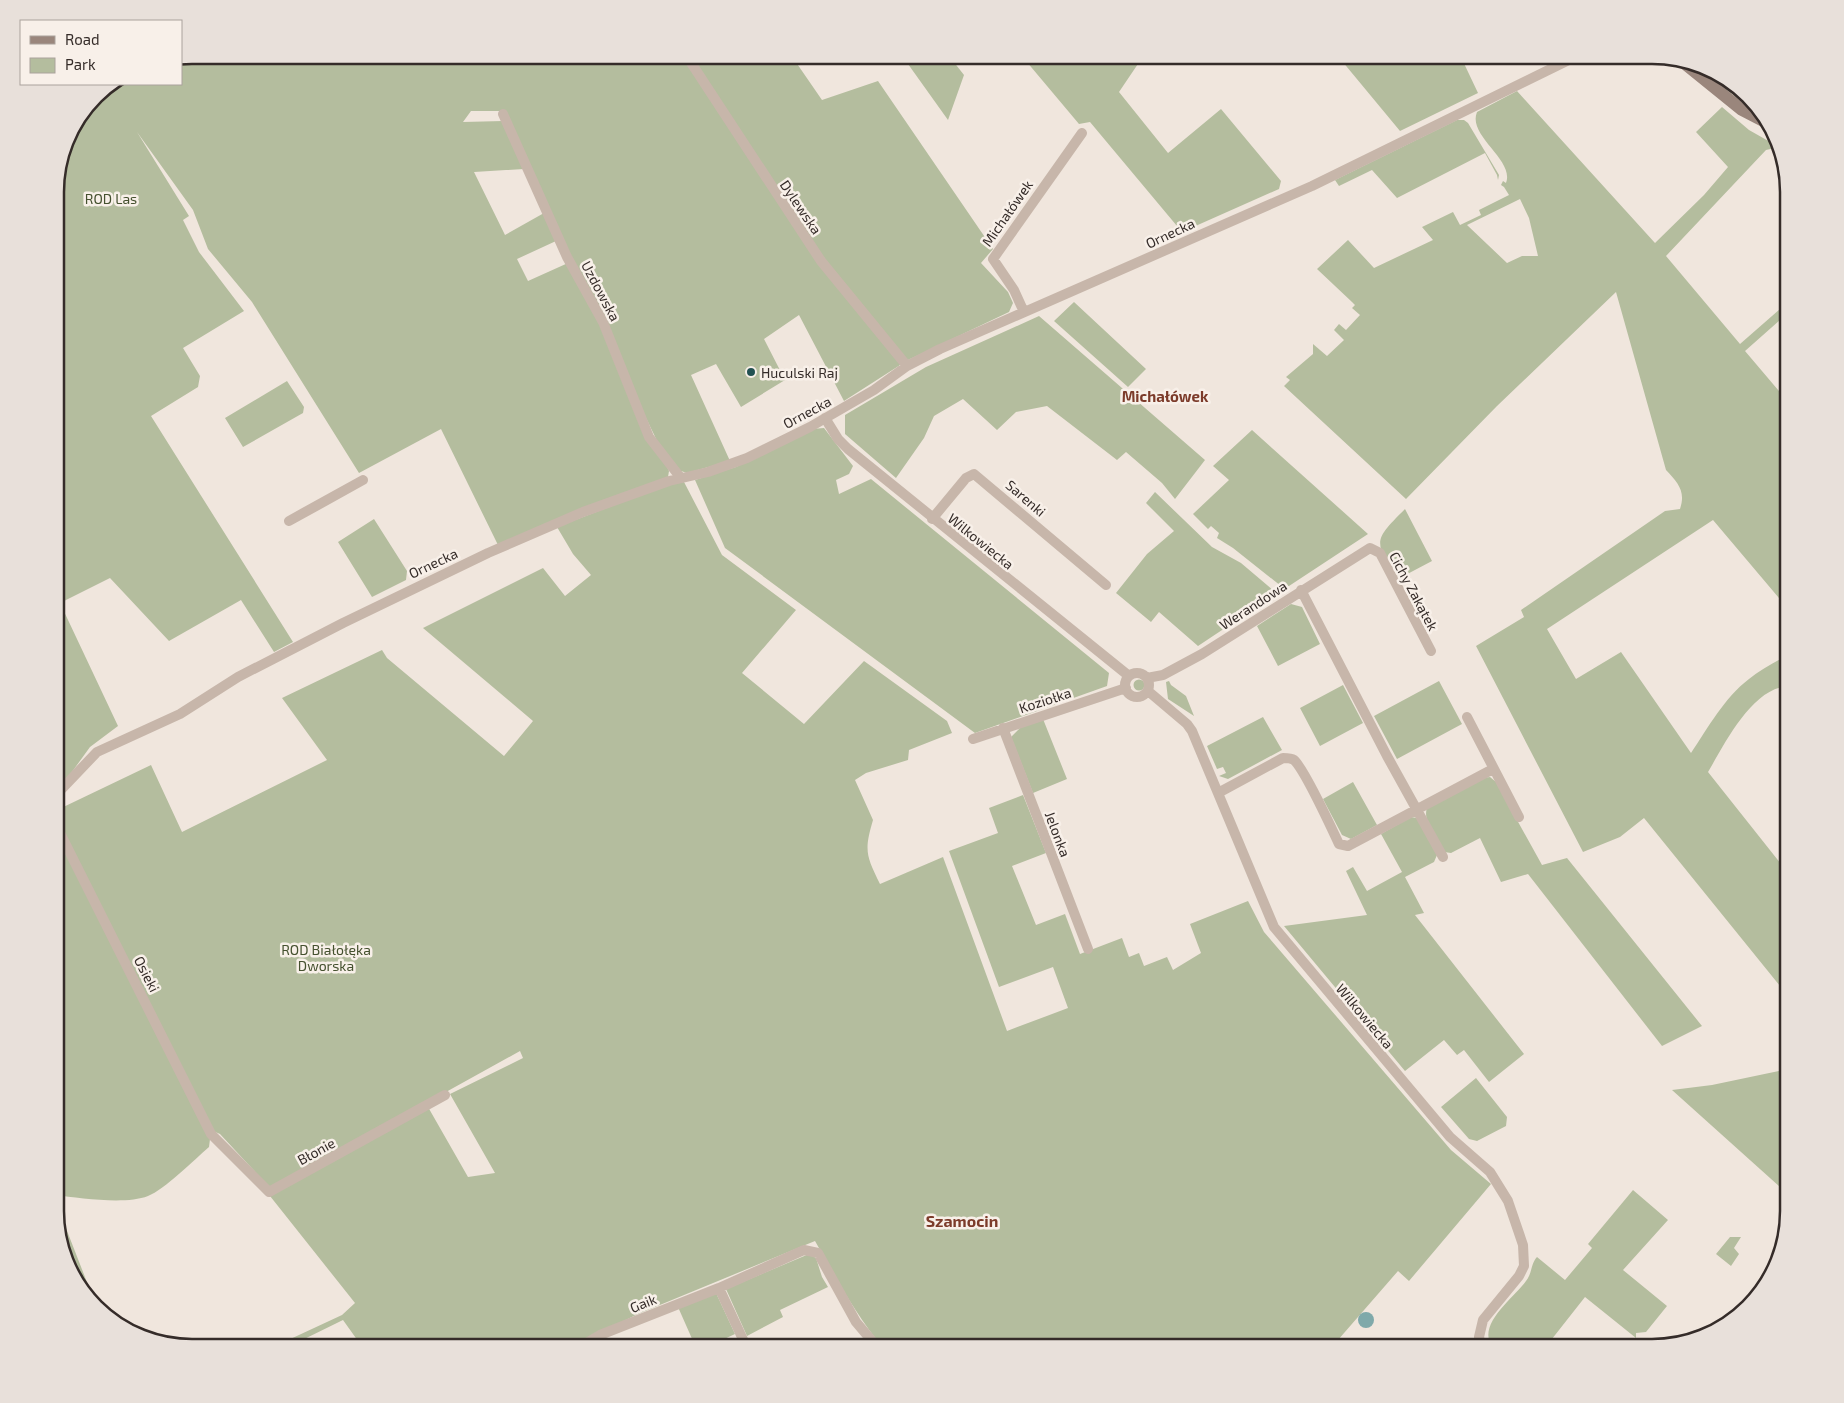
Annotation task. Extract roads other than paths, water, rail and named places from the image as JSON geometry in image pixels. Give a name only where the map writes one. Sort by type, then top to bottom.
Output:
[{"type":"street","name":"Dylewska","points":[[694,64],[821,260],[907,366]]},
{"type":"street","name":"Ornecka","points":[[64,787],[97,752],[180,714],[238,677],[426,582],[512,542],[583,512],[680,477],[725,467],[825,418],[874,390],[907,366],[940,349],[1312,186],[1561,64]]},
{"type":"street","points":[[1694,71],[1742,110],[1757,118]]},
{"type":"street","name":"Uzdowska","points":[[503,114],[567,257],[603,322],[649,437],[680,477]]},
{"type":"street","name":"Michałówek","points":[[1024,312],[1012,286],[993,259],[1082,133]]},
{"type":"street","name":"Wilkowiecka","points":[[825,418],[838,439],[848,449],[932,519],[1129,676]]},
{"type":"street","name":"Sarenki","points":[[932,519],[966,478],[974,474],[1106,585]]},
{"type":"street","points":[[289,521],[363,480]]},
{"type":"street","name":"Werandowa","points":[[1147,678],[1163,675],[1202,654],[1370,548]]},
{"type":"street","name":"Cichy Zakątek","points":[[1370,548],[1380,553],[1430,651]]},
{"type":"street","points":[[1301,590],[1443,857]]},
{"type":"street","points":[[1140,673],[1147,678],[1150,685],[1148,691],[1143,696],[1136,697],[1130,694],[1126,688],[1129,676],[1140,673]]},
{"type":"street","name":"Koziołka","points":[[973,739],[1126,688]]},
{"type":"street","name":"Wilkowiecka","points":[[1148,691],[1187,724],[1274,927],[1450,1137],[1490,1172],[1508,1201],[1523,1245],[1524,1266],[1519,1276],[1483,1320],[1480,1327],[1481,1339]]},
{"type":"street","points":[[1467,717],[1518,817]]},
{"type":"street","name":"Jelonka","points":[[1003,728],[1088,949]]},
{"type":"street","points":[[1218,793],[1283,758],[1289,758],[1295,761],[1303,774],[1339,844],[1348,846],[1493,769]]},
{"type":"street","name":"Osieki","points":[[64,840],[214,1138]]},
{"type":"street","name":"Błonie","points":[[214,1138],[271,1192],[445,1095]]},
{"type":"street","name":"Gaik","points":[[593,1339],[719,1288],[804,1250],[818,1253],[856,1322],[870,1339]]},
{"type":"street","points":[[719,1288],[742,1339]]},
{"type":"water","points":[[1363,1312],[1369,1312],[1374,1317],[1372,1326],[1363,1328],[1358,1323],[1358,1317]]},
{"type":"place","name":"Huculski Raj","points":[[751,372]]},
{"type":"district","name":"Michałówek","points":[[1165,396]]},
{"type":"district","name":"Szamocin","points":[[962,1220]]},
{"type":"park label","name":"ROD Las","points":[[111,198]]},
{"type":"park label","name":"ROD Białołęka Dworska","points":[[326,958]]}]
